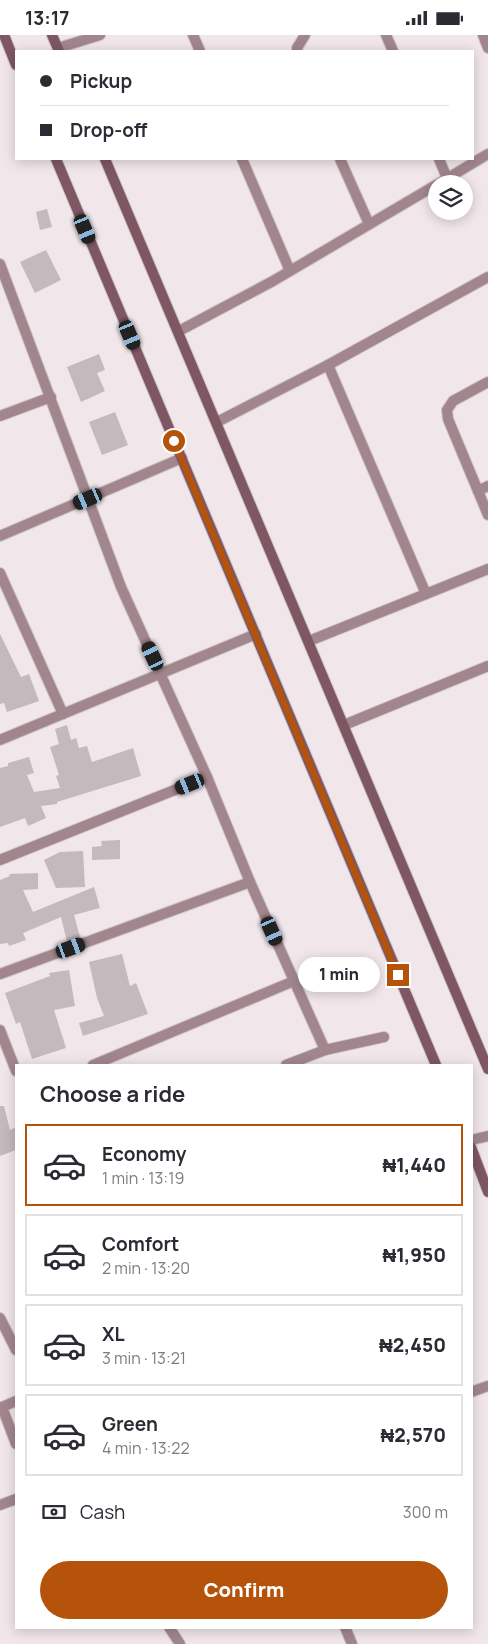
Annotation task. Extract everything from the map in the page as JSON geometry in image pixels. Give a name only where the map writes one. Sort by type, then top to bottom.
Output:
[{"type":"main road","points":[[2,35],[15,63]]},
{"type":"main road","points":[[52,35],[59,50]]},
{"type":"main road","points":[[56,160],[436,1064]]},
{"type":"main road","points":[[105,160],[488,1069]]},
{"type":"main road","points":[[473,1152],[488,1191]]},
{"type":"street","points":[[59,50],[100,35]]},
{"type":"street","points":[[194,35],[200,50]]},
{"type":"street","points":[[298,50],[305,35]]},
{"type":"street","points":[[386,35],[393,50]]},
{"type":"street","points":[[483,35],[488,48]]},
{"type":"street","points":[[452,175],[488,154]]},
{"type":"street","points":[[242,160],[290,271]]},
{"type":"street","points":[[340,160],[369,224]]},
{"type":"street","points":[[439,160],[440,175]]},
{"type":"street","points":[[179,331],[290,271],[428,189]]},
{"type":"street","points":[[0,264],[11,289],[121,587],[207,777],[250,882],[325,1050]]},
{"type":"street","points":[[217,422],[328,365],[488,277]]},
{"type":"street","points":[[0,293],[11,289]]},
{"type":"street","points":[[328,365],[426,594]]},
{"type":"street","points":[[488,382],[453,401],[447,410],[448,419],[488,515]]},
{"type":"street","points":[[0,416],[51,397]]},
{"type":"street","points":[[0,535],[182,458]]},
{"type":"street","points":[[478,491],[488,486]]},
{"type":"street","points":[[309,641],[488,569]]},
{"type":"street","points":[[0,573],[63,714]]},
{"type":"street","points":[[0,740],[256,634]]},
{"type":"street","points":[[344,725],[488,666]]},
{"type":"street","points":[[0,860],[207,777]]},
{"type":"street","points":[[0,974],[250,882]]},
{"type":"street","points":[[95,1064],[294,981]]},
{"type":"street","points":[[0,1030],[15,1068]]},
{"type":"street","points":[[289,1064],[325,1050],[384,1037]]},
{"type":"street","points":[[473,1140],[488,1136]]},
{"type":"street","points":[[0,1317],[15,1348]]},
{"type":"street","points":[[473,1391],[488,1386]]},
{"type":"street","points":[[15,1401],[1,1408],[15,1442]]},
{"type":"street","points":[[0,1505],[15,1499]]},
{"type":"street","points":[[170,1629],[180,1644]]},
{"type":"street","points":[[346,1629],[352,1644]]},
{"type":"building","points":[[47,209],[52,227],[40,230],[36,212]]},
{"type":"building","points":[[46,250],[61,280],[35,293],[20,262]]},
{"type":"building","points":[[99,354],[105,370],[97,373],[105,391],[81,402],[67,367]]},
{"type":"building","points":[[115,412],[128,445],[102,455],[89,422]]},
{"type":"building","points":[[0,634],[21,677],[29,674],[39,701],[7,712],[4,703],[0,704]]},
{"type":"building","points":[[67,725],[71,740],[76,738],[79,748],[87,746],[92,762],[133,748],[141,776],[57,802],[57,804],[41,806],[46,818],[28,826],[25,818],[0,827],[0,768],[8,766],[8,763],[29,757],[34,773],[27,775],[34,792],[60,788],[56,776],[59,775],[50,747],[59,744],[55,729]]},
{"type":"building","points":[[120,840],[120,859],[92,860],[92,847],[102,846],[101,841]]},
{"type":"building","points":[[83,851],[85,887],[56,888],[44,860],[60,852]]},
{"type":"building","points":[[38,873],[38,889],[23,890],[33,912],[94,887],[100,908],[74,915],[80,937],[67,942],[61,917],[23,933],[26,940],[9,946],[8,943],[0,944],[0,880],[10,876],[9,874]]},
{"type":"building","points":[[122,954],[130,986],[136,983],[148,1014],[83,1036],[79,1023],[104,1016],[97,998],[89,962]]},
{"type":"building","points":[[69,970],[75,1006],[54,1010],[66,1048],[32,1059],[20,1022],[16,1024],[5,993],[50,976],[49,973]]},
{"type":"building","points":[[0,1106],[4,1106],[10,1130],[15,1128],[15,1150],[0,1156]]},
{"type":"route","points":[[174,441],[398,975]]}]
